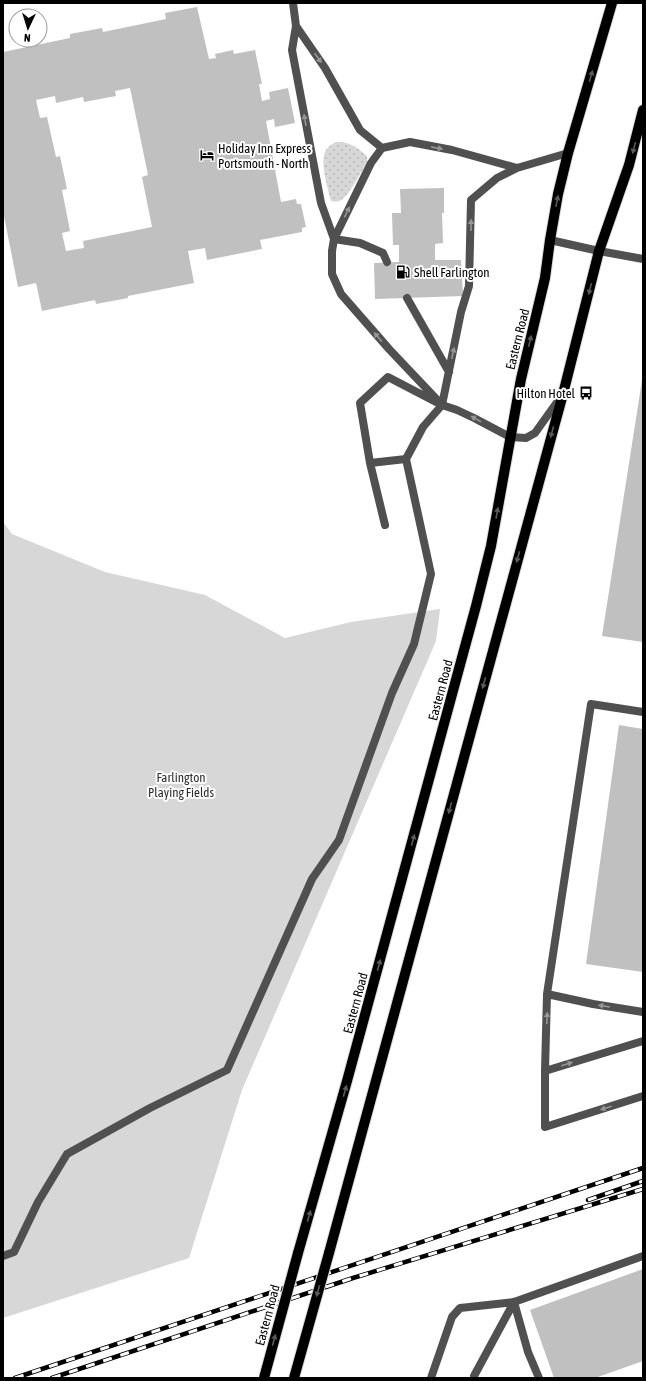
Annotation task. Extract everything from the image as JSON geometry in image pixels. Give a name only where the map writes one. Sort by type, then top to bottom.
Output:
[{"type":"main road","name":"Eastern Road","points":[[264,1378],[349,1074],[491,546],[520,379],[545,278],[558,194],[568,153],[612,3]]},
{"type":"main road","points":[[294,1378],[563,394],[600,251],[629,165],[643,110]]},
{"type":"street","points":[[293,3],[296,26],[292,50],[321,203],[334,239]]},
{"type":"street","points":[[296,26],[325,68],[360,130],[382,148]]},
{"type":"street","points":[[442,405],[340,294],[332,274],[332,251],[334,239],[370,163],[382,148],[410,142],[452,150],[517,168]]},
{"type":"street","points":[[3,1256],[14,1252],[38,1202],[67,1154],[150,1108],[227,1070],[312,879],[339,840],[392,693],[414,644],[431,574],[406,459],[423,427],[442,405],[461,312],[469,286],[471,200],[497,178],[517,168],[568,153]]},
{"type":"street","points":[[334,239],[360,243],[383,253],[387,262]]},
{"type":"street","points":[[550,240],[643,259]]},
{"type":"street","points":[[407,298],[449,372]]},
{"type":"street","points":[[385,525],[370,463],[360,403],[388,377],[442,405],[474,418],[510,438],[526,438],[535,432],[563,394]]},
{"type":"street","points":[[370,463],[406,459]]},
{"type":"street","points":[[643,712],[591,704],[547,994],[545,1127],[643,1096]]},
{"type":"street","points":[[547,994],[593,1004],[643,1012]]},
{"type":"street","points":[[545,1071],[643,1041]]},
{"type":"street","points":[[431,1378],[452,1317],[460,1308],[514,1302],[643,1256]]},
{"type":"street","points":[[474,1376],[514,1302]]},
{"type":"street","points":[[514,1302],[528,1352],[539,1378]]},
{"type":"green space","points":[[336,142],[349,144],[357,148],[367,156],[367,162],[348,194],[341,200],[335,202],[331,201],[323,161],[326,150]]},
{"type":"green space","name":"Farlington Playing Fields","points":[[3,522],[12,534],[105,572],[205,595],[285,638],[351,622],[440,609],[436,641],[242,1090],[189,1258],[3,1318]]},
{"type":"building","points":[[197,7],[209,59],[216,58],[215,54],[233,50],[234,54],[255,50],[262,84],[259,84],[262,101],[270,99],[269,92],[288,88],[295,123],[275,127],[274,119],[266,121],[281,202],[296,199],[297,204],[301,204],[306,227],[302,228],[302,232],[260,240],[262,249],[207,260],[205,248],[188,251],[194,283],[96,304],[95,300],[42,311],[36,283],[18,287],[3,211],[3,52],[22,48],[48,48],[48,43],[70,38],[70,34],[102,28],[103,32],[166,19],[165,13]],"holes":[[[130,88],[148,175],[142,177],[152,227],[83,241],[84,248],[66,251],[62,233],[70,231],[62,190],[67,189],[60,156],[56,157],[47,117],[40,118],[36,100],[55,96],[56,103],[83,97],[84,102],[116,96],[115,91]]]},
{"type":"building","points":[[444,188],[444,213],[442,213],[443,243],[435,244],[435,260],[461,260],[463,296],[375,299],[374,263],[399,262],[399,245],[393,245],[392,213],[401,213],[400,189]]},
{"type":"building","points":[[643,380],[643,642],[602,636]]},
{"type":"building","points":[[619,725],[643,729],[643,972],[586,964]]},
{"type":"building","points":[[643,1269],[643,1361],[595,1378],[554,1378],[530,1310]]},
{"type":"railway","points":[[15,1378],[643,1168]]},
{"type":"railway","points":[[588,1200],[643,1181]]},
{"type":"railway","points":[[52,1378],[353,1278],[643,1189]]},
{"type":"place","name":"Holiday Inn Express Portsmouth - North","points":[[207,155]]},
{"type":"place","name":"Shell Farlington","points":[[403,272]]},
{"type":"place","name":"Hilton Hotel","points":[[586,393]]}]
